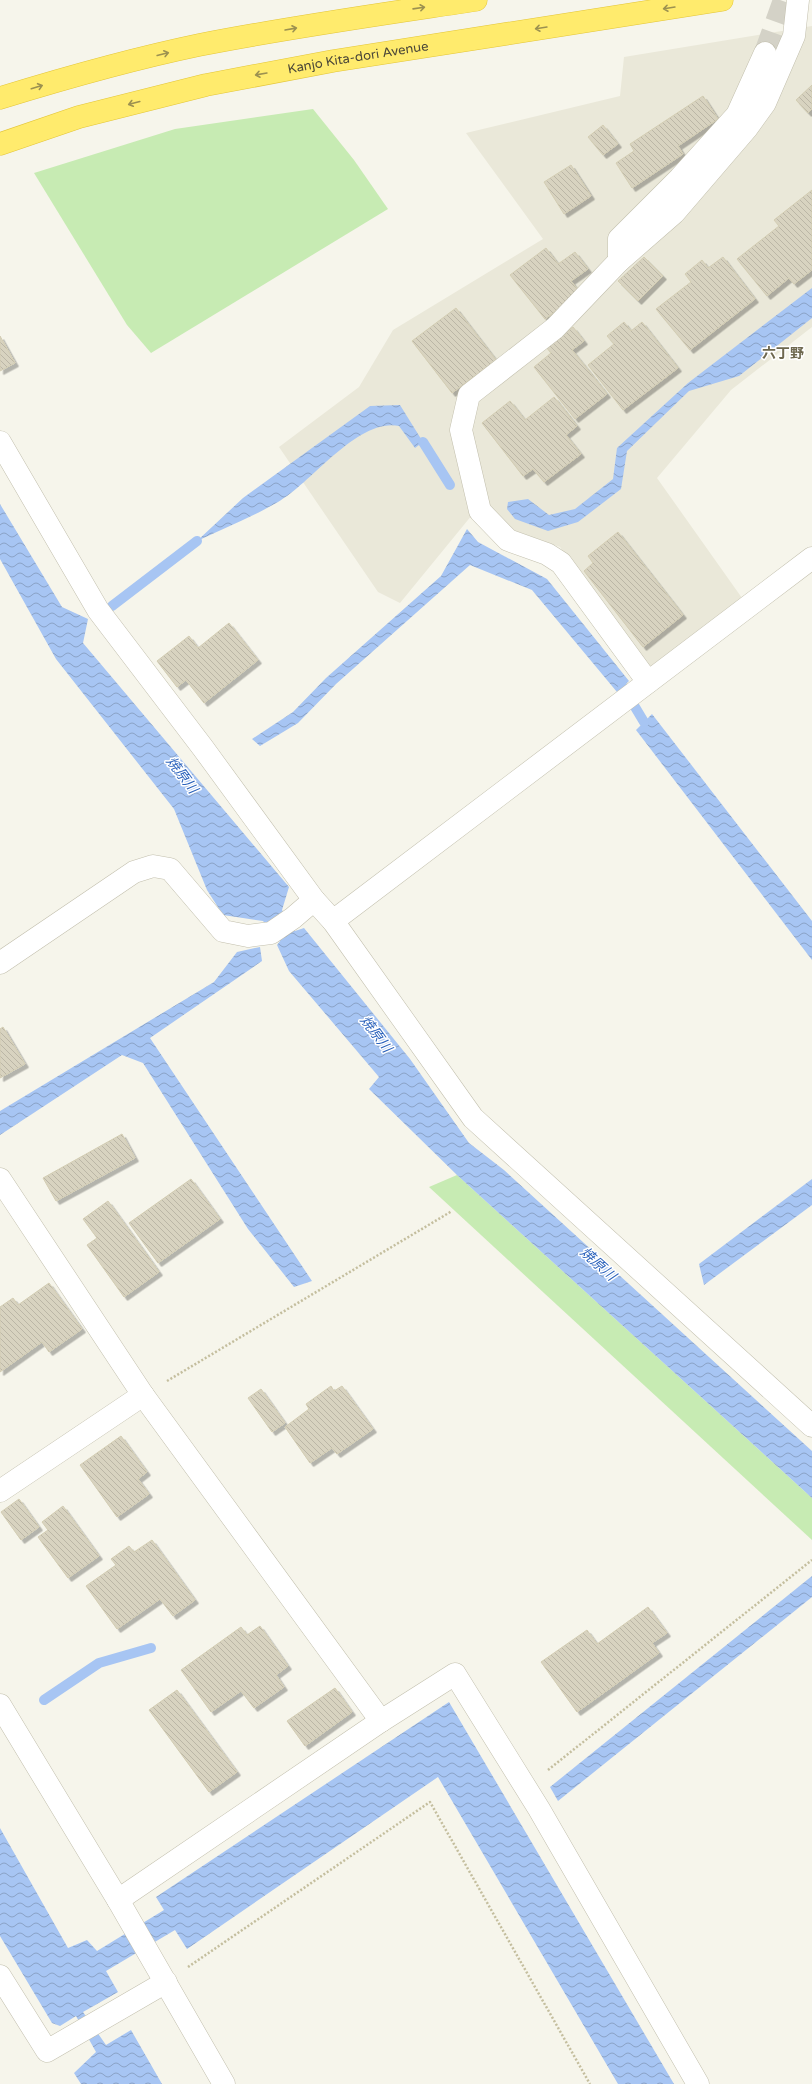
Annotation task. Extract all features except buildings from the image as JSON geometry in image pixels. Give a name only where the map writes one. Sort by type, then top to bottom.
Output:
[{"type":"highway","points":[[0,98],[70,77],[197,46],[318,23],[476,0]]},
{"type":"highway","name":"Kanjo Kita-dori Avenue","points":[[0,144],[79,117],[206,84],[340,60],[722,0]]},
{"type":"street","points":[[648,682],[562,563],[547,554],[508,540],[480,511],[461,430],[469,395],[555,328],[619,261],[674,213],[747,128],[765,103],[803,34],[798,0]]},
{"type":"street","points":[[619,261],[619,239],[680,178],[737,115],[765,52]]},
{"type":"street","points":[[0,442],[98,610],[203,748],[314,900],[333,921],[473,1118],[812,1426]]},
{"type":"street","points":[[333,921],[812,558]]},
{"type":"street","points":[[0,963],[134,872],[152,866],[170,869],[222,931],[248,936],[271,933],[293,918],[314,900]]},
{"type":"street","points":[[0,1180],[143,1396],[381,1721]]},
{"type":"street","points":[[0,1491],[143,1396]]},
{"type":"street","points":[[118,1900],[381,1721],[455,1674],[526,1787],[698,2084]]},
{"type":"street","points":[[0,1705],[118,1900],[224,2084]]},
{"type":"street","points":[[0,1976],[47,2051],[166,1982]]},
{"type":"path","points":[[143,1396],[452,1211]]},
{"type":"path","points":[[526,1787],[812,1560]]},
{"type":"path","points":[[166,1982],[430,1802],[590,2084]]},
{"type":"shaded area","points":[[812,26],[812,327],[731,390],[657,478],[742,598],[646,672],[560,547],[472,515],[400,603],[378,592],[279,447],[359,387],[393,330],[543,239],[466,133],[620,96],[624,57]]},
{"type":"green space","points":[[313,109],[354,160],[388,209],[151,353],[127,325],[34,173],[175,129]]},
{"type":"green space","points":[[457,1175],[812,1498],[812,1540],[429,1187]]},
{"type":"water","points":[[812,288],[812,318],[739,376],[689,391],[627,451],[621,489],[578,522],[548,531],[515,519],[507,509],[508,502],[528,499],[549,515],[575,509],[613,479],[617,448],[688,383]]},
{"type":"water","points":[[400,405],[423,442],[415,448],[399,426],[383,426],[367,432],[351,442],[291,493],[278,502],[248,518],[197,541],[243,498],[370,406]]},
{"type":"water","name":"焼原川","points":[[0,504],[62,607],[88,619],[83,643],[289,887],[282,910],[295,931],[304,928],[410,1059],[469,1143],[504,1170],[812,1451],[812,1498],[457,1175],[369,1089],[379,1077],[289,971],[277,945],[280,941],[263,921],[223,915],[207,890],[174,809],[56,659],[0,559]]},
{"type":"water","points":[[467,529],[478,542],[547,579],[629,681],[617,692],[532,590],[470,565],[336,684],[298,723],[260,746],[252,739],[293,712],[326,678],[441,576]]},
{"type":"water","points":[[652,714],[812,921],[812,960],[636,730]]},
{"type":"water","points":[[260,947],[262,961],[150,1038],[312,1281],[294,1287],[248,1229],[143,1063],[122,1055],[0,1135],[0,1111],[214,982],[237,952]]},
{"type":"water","points":[[812,1179],[812,1205],[704,1285],[699,1264]]},
{"type":"water","points":[[812,1576],[812,1597],[558,1801],[550,1787]]},
{"type":"water","points":[[449,1702],[674,2084],[618,2084],[438,1777],[187,1949],[175,1930],[106,1971],[118,1992],[83,2012],[106,2045],[131,2030],[162,2084],[81,2084],[74,2073],[96,2052],[76,2016],[60,2026],[52,2023],[0,1936],[0,1828],[68,1948],[87,1940],[97,1951],[164,1910],[156,1897]]},
{"type":"waterway","points":[[423,442],[450,485]]},
{"type":"waterway","points":[[112,606],[197,541]]},
{"type":"waterway","points":[[623,687],[644,722]]},
{"type":"waterway","points":[[44,1700],[99,1663],[151,1648]]},
{"type":"tunnel","points":[[765,53],[784,0]]},
{"type":"district","name":"六丁野","points":[[783,353]]}]
